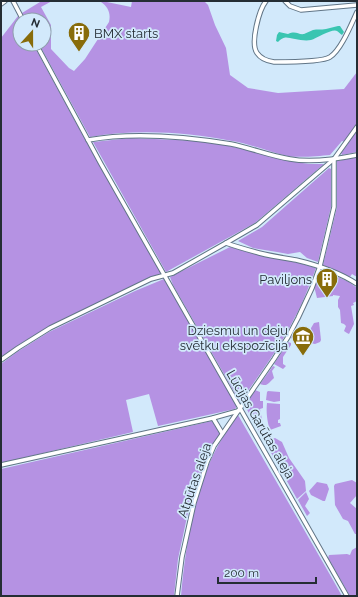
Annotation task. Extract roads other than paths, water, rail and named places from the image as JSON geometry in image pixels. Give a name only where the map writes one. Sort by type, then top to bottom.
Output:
[{"type":"street","points":[[1,4],[5,1]]},
{"type":"street","points":[[13,1],[19,12]]},
{"type":"street","points":[[266,1],[262,7],[259,17],[255,35],[255,48],[261,57],[274,62],[325,60],[331,57],[343,41],[357,12]]},
{"type":"street","points":[[285,1],[290,6],[301,10],[357,5]]},
{"type":"street","name":"Lūcijas Garūtas aleja","points":[[40,52],[239,409],[348,596]]},
{"type":"street","points":[[1,360],[50,328],[151,280],[172,272],[257,225],[334,159],[357,127]]},
{"type":"street","points":[[88,140],[132,136],[205,140],[233,145],[292,160],[334,159],[357,155]]},
{"type":"street","name":"Atpūtas aleja","points":[[177,596],[182,557],[194,504],[209,457],[222,433],[288,337],[312,288],[320,266],[334,207],[334,159]]},
{"type":"street","points":[[226,243],[260,253],[320,266],[340,274],[357,284]]},
{"type":"street","points":[[1,465],[213,418],[239,409]]},
{"type":"street","points":[[213,418],[222,433]]},
{"type":"place","name":"BMX starts","points":[[79,52]]},
{"type":"place","name":"Paviljons","points":[[327,298]]},
{"type":"place","name":"Dziesmu un deju svētku ekspozīcija","points":[[303,356]]}]
